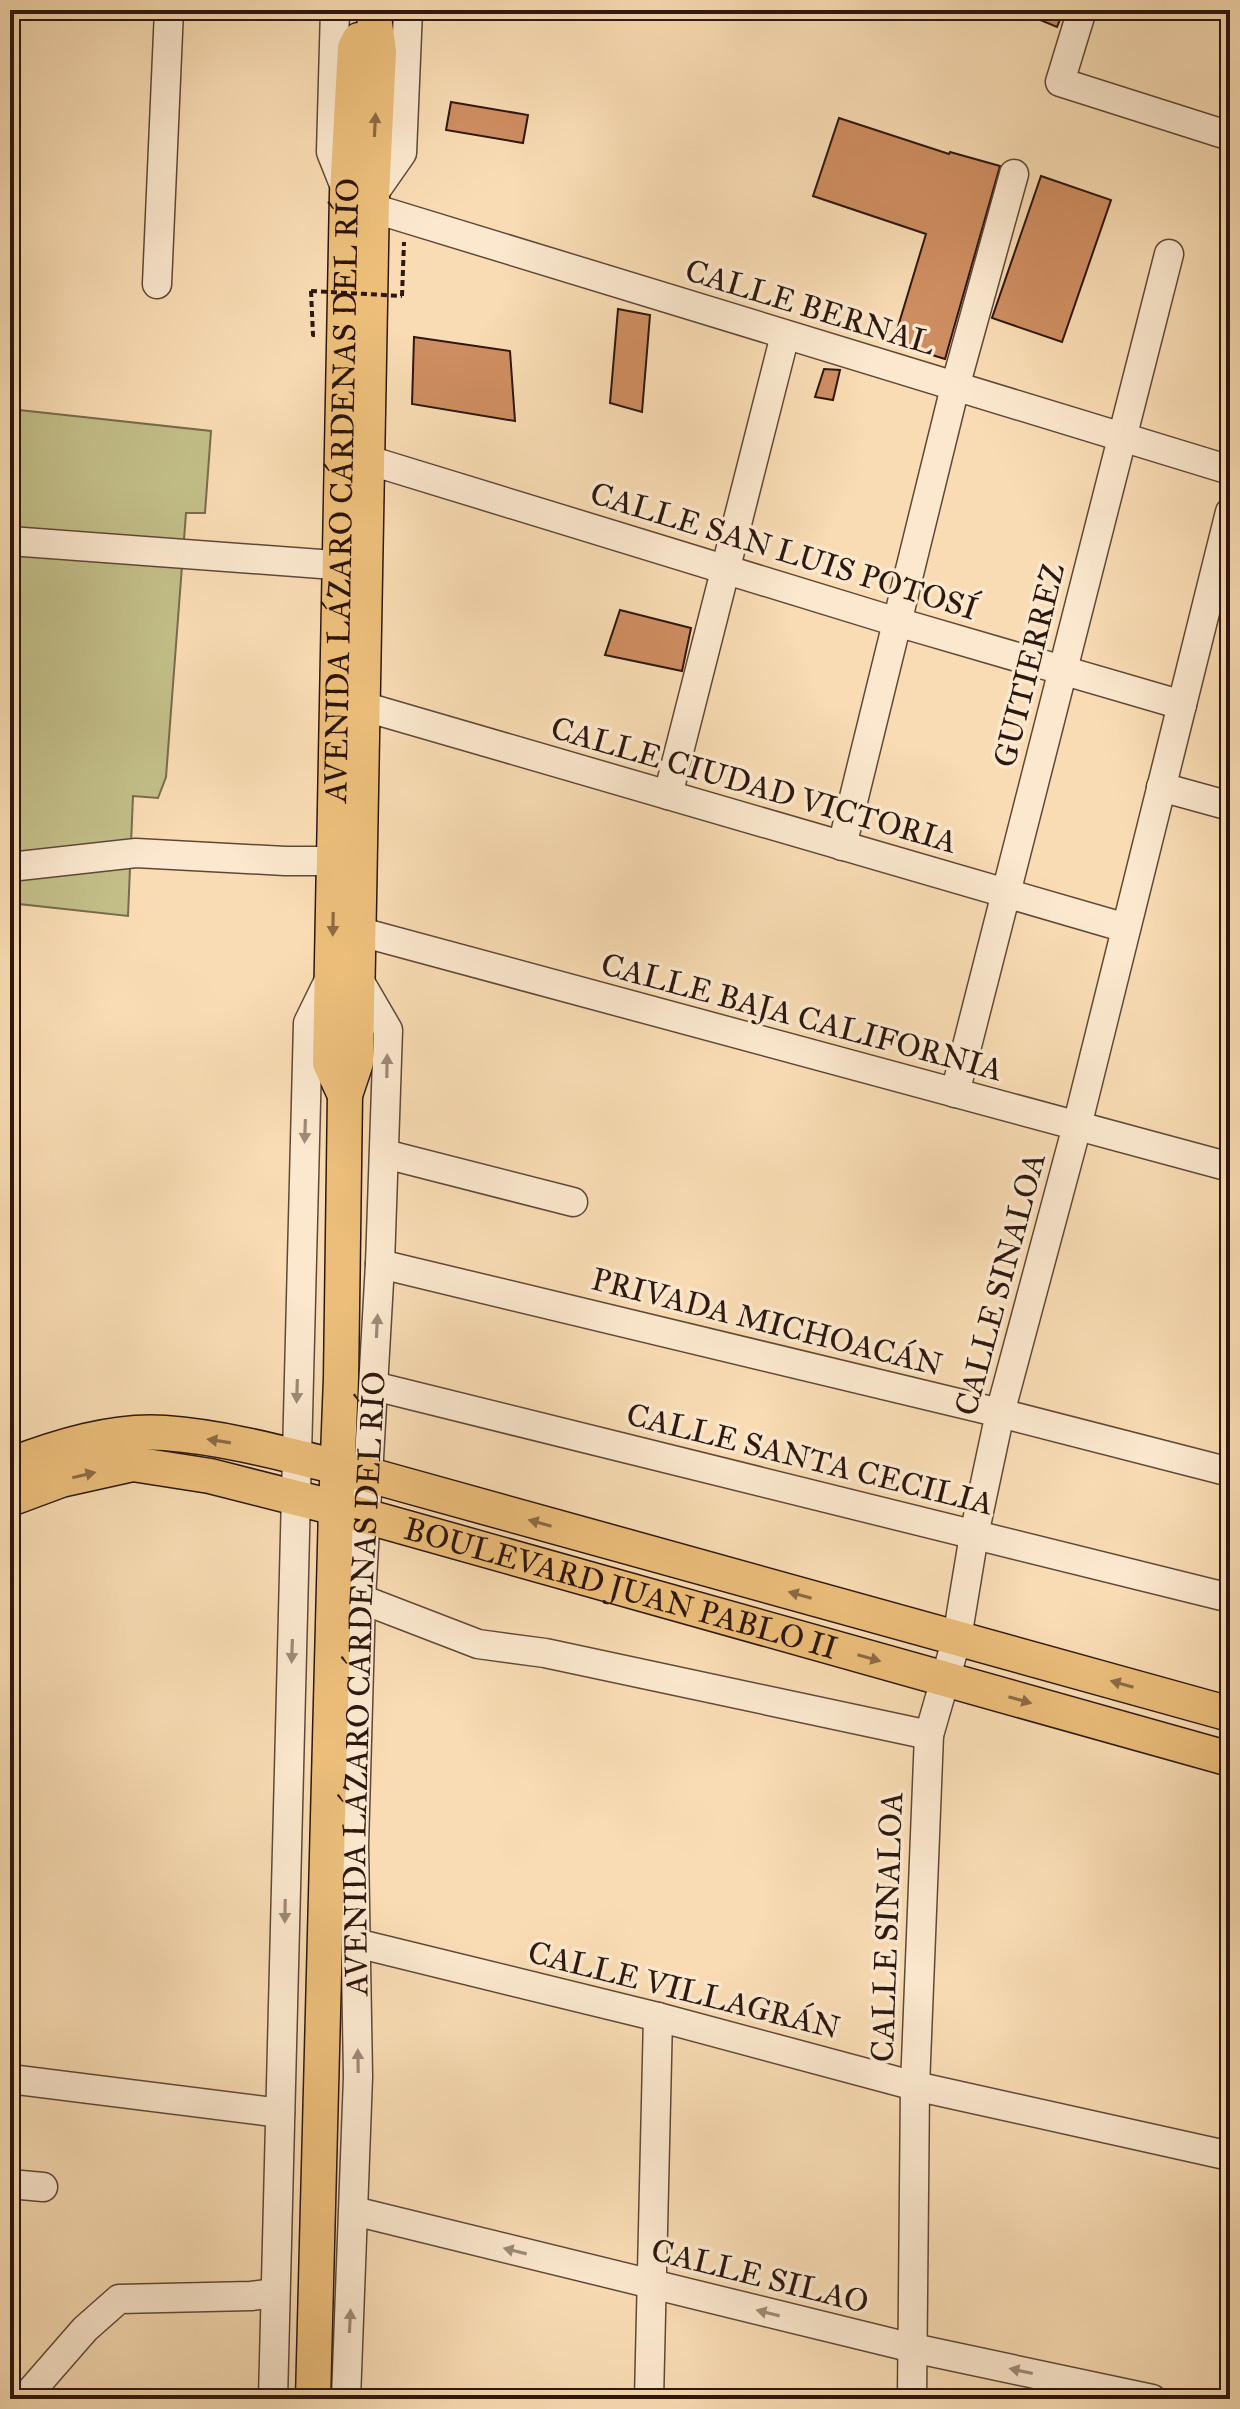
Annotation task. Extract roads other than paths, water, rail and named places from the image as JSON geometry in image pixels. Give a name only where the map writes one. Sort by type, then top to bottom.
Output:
[{"type":"main road","name":"AVENIDA LÁZARO CÁRDENAS DEL RÍO","points":[[344,975],[334,861],[352,566],[363,199],[379,52],[372,10]]},
{"type":"main road","name":"AVENIDA LÁZARO CÁRDENAS DEL RÍO","points":[[313,2399],[353,1471],[345,1095],[330,1063],[344,975],[357,931],[362,706],[352,566],[368,460],[363,199]]},
{"type":"main road","name":"BOULEVARD JUAN PABLO II","points":[[10,1465],[93,1438],[162,1432],[228,1442],[353,1471],[1230,1714]]},
{"type":"main road","name":"BOULEVARD JUAN PABLO II","points":[[10,1499],[61,1480],[133,1464],[210,1476],[351,1512],[1230,1759]]},
{"type":"street","points":[[157,284],[169,10]]},
{"type":"street","points":[[335,10],[331,152],[363,199],[402,153],[408,10]]},
{"type":"street","points":[[1082,10],[1060,82],[1230,136]]},
{"type":"street","points":[[842,846],[955,387],[1014,174]]},
{"type":"street","name":"CALLE BERNAL","points":[[363,199],[405,219],[1230,470]]},
{"type":"street","name":"GUITIERREZ","points":[[955,1093],[1169,254]]},
{"type":"street","points":[[668,795],[785,335]]},
{"type":"street","name":"CALLE SAN LUIS POTOSÍ","points":[[368,460],[897,622],[1182,705]]},
{"type":"street","name":"CALLE SINALOA","points":[[912,2399],[915,2086],[929,1735],[957,1638],[974,1535],[1000,1413],[1077,1126],[1182,705],[1223,573],[1230,512]]},
{"type":"street","points":[[10,541],[352,566]]},
{"type":"street","name":"CALLE CIUDAD VICTORIA","points":[[362,706],[1126,928]]},
{"type":"street","points":[[1161,787],[1230,806]]},
{"type":"street","points":[[10,867],[136,853],[334,861]]},
{"type":"street","name":"CALLE BAJA CALIFORNIA","points":[[357,931],[1230,1167]]},
{"type":"street","name":"AVENIDA LÁZARO CÁRDENAS DEL RÍO","points":[[273,2399],[308,1023],[344,975],[388,1030],[374,1386],[353,1471]]},
{"type":"street","points":[[385,1154],[573,1202]]},
{"type":"street","name":"PRIVADA MICHOACÁN","points":[[380,1264],[1000,1413],[1230,1472]]},
{"type":"street","name":"CALLE SANTA CECILIA","points":[[374,1386],[1230,1598]]},
{"type":"street","name":"AVENIDA LÁZARO CÁRDENAS DEL RÍO","points":[[346,2399],[358,2077],[354,1846],[361,1599],[351,1512]]},
{"type":"street","points":[[361,1599],[478,1644],[545,1653],[929,1735]]},
{"type":"street","name":"CALLE VILLAGRÁN","points":[[356,1943],[658,2017],[915,2086],[1230,2156]]},
{"type":"street","points":[[649,2399],[658,2017]]},
{"type":"street","points":[[10,2079],[280,2113]]},
{"type":"street","points":[[10,2184],[43,2187]]},
{"type":"street","name":"CALLE SILAO","points":[[354,2211],[913,2348],[1152,2399]]},
{"type":"street","points":[[24,2399],[85,2329],[119,2299],[275,2293]]}]
